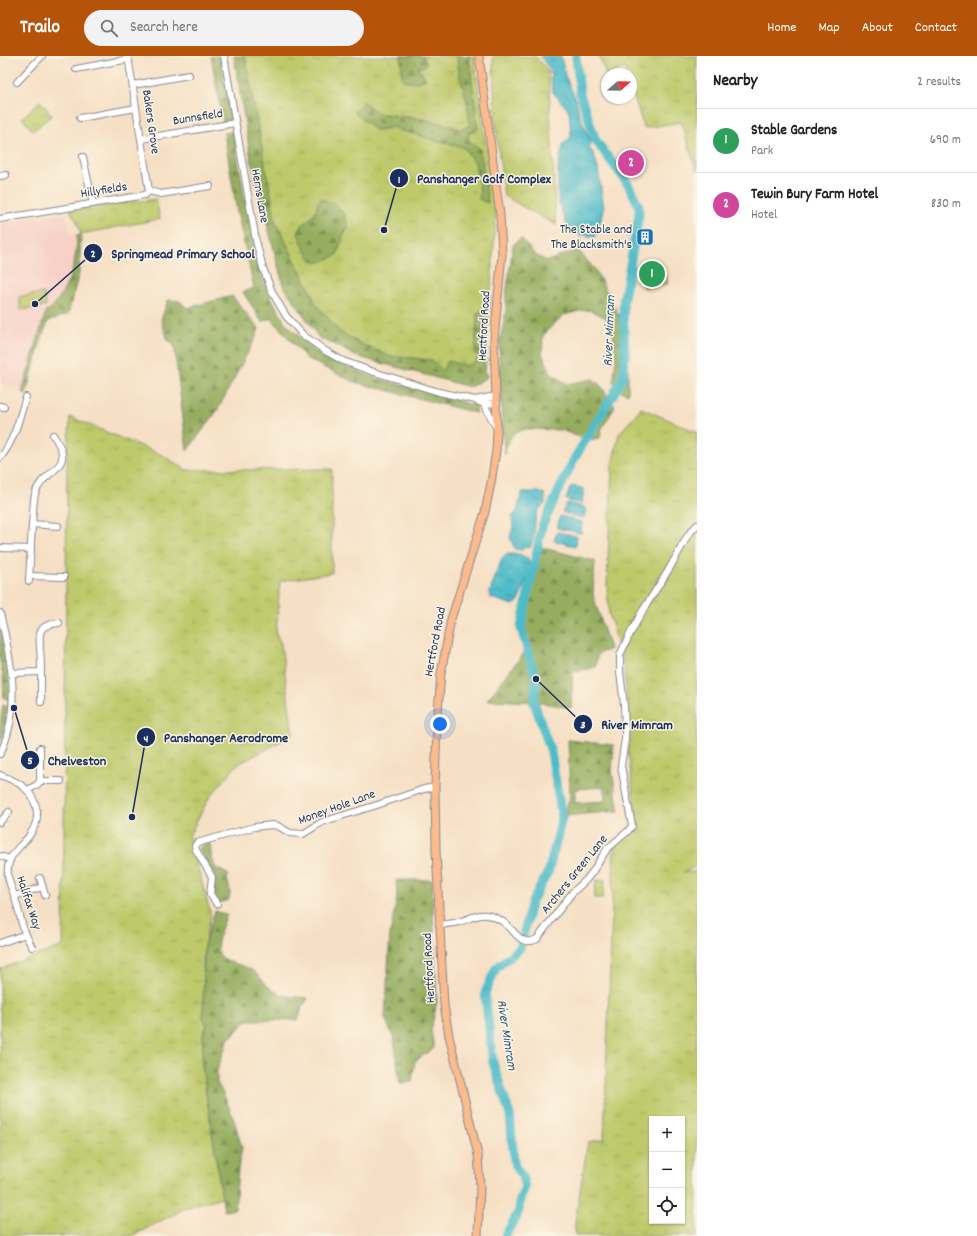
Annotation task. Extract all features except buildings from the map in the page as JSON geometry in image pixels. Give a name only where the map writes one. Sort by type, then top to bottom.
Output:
[{"type":"main road","name":"Hertford Road","points":[[478,1236],[480,1188],[478,1155],[446,1024],[442,985],[436,850],[435,787],[437,724],[443,666],[451,619],[485,512],[496,451],[497,399],[494,340],[502,254],[499,203],[479,56]]},
{"type":"street","points":[[17,82],[42,56]]},
{"type":"street","name":"Herns Lane","points":[[224,56],[262,268],[272,292],[286,316],[303,335],[343,361],[439,392],[475,400],[484,404],[497,399]]},
{"type":"street","points":[[76,69],[128,58]]},
{"type":"street","name":"Bakers Grove","points":[[128,58],[148,191]]},
{"type":"street","points":[[133,85],[189,75]]},
{"type":"street","points":[[80,118],[136,108]]},
{"type":"street","name":"Bunnsfield","points":[[141,139],[235,123]]},
{"type":"street","points":[[83,157],[93,204]]},
{"type":"street","name":"Hillyfields","points":[[0,219],[145,195],[148,191],[161,194],[210,186]]},
{"type":"street","points":[[0,458],[8,447],[16,431],[26,397]]},
{"type":"street","name":"Herns Lane","points":[[475,400],[497,399]]},
{"type":"street","points":[[484,404],[497,430]]},
{"type":"street","points":[[54,435],[62,448],[62,458],[60,464],[43,480],[36,493],[32,524],[30,578],[64,577]]},
{"type":"street","points":[[32,524],[58,526]]},
{"type":"street","name":"Archers Green Lane","points":[[439,925],[457,922],[479,914],[492,916],[504,923],[520,939],[528,942],[537,939],[572,893],[586,880],[607,849],[632,826],[621,766],[625,729],[620,655],[643,610],[668,571],[688,535],[697,525]]},
{"type":"street","points":[[0,548],[31,549]]},
{"type":"street","points":[[0,612],[12,673],[14,696],[11,721],[6,742],[0,754]]},
{"type":"street","points":[[41,702],[39,634],[42,628],[58,623]]},
{"type":"street","points":[[12,673],[41,672]]},
{"type":"street","points":[[28,790],[40,781],[40,751],[30,754]]},
{"type":"street","points":[[0,775],[15,780],[28,790],[36,804],[37,816],[37,824],[10,859],[0,856]]},
{"type":"street","points":[[40,781],[61,781]]},
{"type":"street","name":"Money Hole Lane","points":[[217,904],[210,894],[212,877],[196,850],[195,846],[197,843],[254,827],[272,825],[278,826],[290,833],[302,834],[322,822],[424,789],[435,787]]},
{"type":"street","points":[[0,822],[9,812]]},
{"type":"street","name":"Halifax Way","points":[[10,859],[7,875],[26,934],[32,947]]},
{"type":"street","points":[[40,878],[45,895]]},
{"type":"street","points":[[15,896],[42,887]]},
{"type":"street","points":[[0,943],[26,934]]},
{"type":"shaded area","points":[[66,213],[70,235],[78,233],[80,266],[67,316],[46,319],[22,392],[0,383],[0,224]]},
{"type":"green space","points":[[211,56],[220,56],[231,119],[223,123]]},
{"type":"green space","points":[[234,56],[245,56],[276,223],[312,294],[315,303],[340,332],[363,345],[389,356],[432,360],[442,370],[448,361],[467,366],[476,361],[478,357],[475,354],[477,314],[484,307],[483,363],[487,377],[470,387],[355,356],[334,344],[320,339],[283,285],[252,165]]},
{"type":"green space","points":[[242,56],[474,56],[496,213],[485,376],[430,375],[349,352],[311,311],[277,247]]},
{"type":"green space","points":[[401,56],[423,56],[427,64],[422,67],[418,67],[419,71],[426,79],[414,82],[402,79]]},
{"type":"green space","points":[[457,56],[469,56],[478,129],[469,133],[468,140],[480,149],[488,203],[479,199],[480,192],[475,162],[465,148],[392,127],[381,130],[374,129],[354,112],[363,102],[378,113],[423,119],[461,129],[469,126],[468,108],[459,73]]},
{"type":"green space","points":[[493,56],[535,56],[548,70],[556,225],[504,196],[495,120]]},
{"type":"green space","points":[[599,56],[697,56],[697,171],[681,122],[644,128],[636,104],[637,68],[603,68]]},
{"type":"green space","points":[[40,101],[52,115],[33,131],[22,118]]},
{"type":"green space","points":[[233,132],[246,205],[263,282],[285,323],[323,358],[375,378],[476,406],[476,413],[354,382],[307,359],[271,318],[262,322],[243,292],[254,288],[237,212],[224,133]]},
{"type":"green space","points":[[156,199],[160,219],[81,234],[77,222],[70,210]]},
{"type":"green space","points":[[320,199],[335,203],[344,214],[349,227],[343,236],[337,255],[321,262],[314,262],[306,252],[298,233],[303,224],[313,216]]},
{"type":"green space","points":[[81,234],[79,273],[68,314],[48,321],[41,340],[26,394],[22,392],[46,311],[54,305],[70,278],[76,254],[77,236]]},
{"type":"green space","points":[[521,238],[535,255],[547,261],[578,250],[596,271],[618,314],[628,351],[628,394],[621,391],[613,382],[616,358],[613,332],[605,317],[589,310],[564,315],[543,336],[542,354],[552,374],[567,384],[593,379],[601,386],[615,407],[602,428],[600,438],[587,440],[561,430],[525,429],[513,434],[506,447],[505,455],[502,430],[499,345],[506,311],[506,295],[513,245]]},
{"type":"green space","points":[[648,260],[654,263],[662,264],[664,275],[666,276],[668,284],[644,287],[640,274],[640,262]]},
{"type":"green space","points":[[44,293],[46,306],[21,310],[19,297]]},
{"type":"green space","points":[[232,296],[259,328],[256,337],[217,411],[187,451],[174,344],[168,340],[161,320],[168,300],[180,301],[187,308]]},
{"type":"green space","points":[[641,408],[697,432],[697,866],[683,872],[697,872],[697,1236],[575,1236],[575,1222],[588,1142],[604,1139],[614,849],[637,824],[628,750],[631,736],[623,661],[609,614],[607,585],[612,465],[619,434]]},
{"type":"green space","points":[[70,417],[160,454],[187,470],[332,469],[332,573],[280,581],[276,634],[281,644],[293,735],[237,765],[209,798],[189,836],[211,915],[204,946],[203,969],[207,1025],[203,1035],[202,1066],[222,1197],[188,1207],[132,1236],[1,1236],[0,969],[63,946],[67,467]]},
{"type":"green space","points":[[540,547],[595,561],[593,595],[610,649],[598,654],[595,667],[573,672],[571,708],[538,702],[487,700],[523,654],[525,616]]},
{"type":"green space","points":[[0,627],[9,676],[10,700],[4,698],[3,677],[0,662]]},
{"type":"green space","points":[[3,705],[8,707],[4,734],[0,743],[0,724]]},
{"type":"green space","points":[[568,740],[614,745],[612,771],[619,811],[564,816],[570,797]],"holes":[[[604,787],[605,801],[575,803],[575,789]]]},
{"type":"green space","points":[[210,843],[211,854],[215,867],[229,875],[227,878],[230,892],[229,900],[219,903],[213,893],[215,876],[199,850],[202,845]]},
{"type":"green space","points":[[396,880],[432,880],[437,1002],[431,1030],[434,1048],[415,1061],[412,1082],[400,1083],[394,1039],[385,1018],[390,934],[397,898]]},
{"type":"green space","points":[[596,880],[605,880],[603,898],[594,898]]},
{"type":"green space","points":[[215,911],[227,915],[218,940],[218,950],[222,957],[250,969],[270,988],[278,993],[308,998],[302,1008],[298,1020],[247,1020],[228,1040],[217,1071],[217,1083],[224,1095],[233,1117],[242,1148],[238,1169],[235,1209],[224,1211],[202,1066],[203,1035],[207,1025],[203,1018],[204,946]]},
{"type":"water","points":[[540,56],[561,56],[565,75],[576,100],[580,117],[591,141],[589,148],[594,154],[598,168],[604,208],[595,237],[578,234],[567,226],[561,210],[558,196],[558,168],[563,144],[571,137],[569,111],[552,91],[550,69]]},
{"type":"water","points":[[573,486],[584,489],[582,503],[569,501],[566,499],[570,488]]},
{"type":"water","points":[[522,492],[539,492],[545,494],[545,504],[537,513],[530,548],[525,547],[522,550],[515,549],[510,538],[513,526],[512,517],[517,511]]},
{"type":"water","points":[[567,503],[584,507],[586,509],[584,517],[582,518],[562,512]]},
{"type":"water","points":[[560,516],[582,522],[581,533],[557,528]]},
{"type":"water","points":[[557,532],[577,536],[576,546],[554,541]]},
{"type":"water","points":[[508,554],[519,554],[528,558],[531,568],[518,602],[513,605],[491,598],[489,594],[502,558]]},
{"type":"waterway","name":"River Mimram","points":[[505,1236],[519,1211],[520,1200],[525,1187],[522,1176],[515,1166],[510,1115],[493,1063],[485,993],[496,968],[520,948],[531,904],[549,870],[562,818],[551,752],[534,702],[536,679],[521,628],[542,526],[574,459],[623,377],[625,355],[623,303],[639,215],[639,206],[628,184],[596,141],[580,94],[576,56]]},
{"type":"waterway","points":[[578,249],[581,234]]},
{"type":"place","name":"Tewin Bury Farm Hotel","points":[[631,163]]},
{"type":"place","name":"Panshanger Golf Complex","points":[[384,230]]},
{"type":"place","name":"The Stable and The Blacksmith's","points":[[645,237]]},
{"type":"place","name":"Stable Gardens","points":[[652,274]]},
{"type":"place","name":"Springmead Primary School","points":[[35,304]]},
{"type":"place","name":"River Mimram","points":[[536,679]]},
{"type":"place","name":"Chelveston","points":[[14,708]]},
{"type":"place","name":"Panshanger Aerodrome","points":[[132,817]]}]
